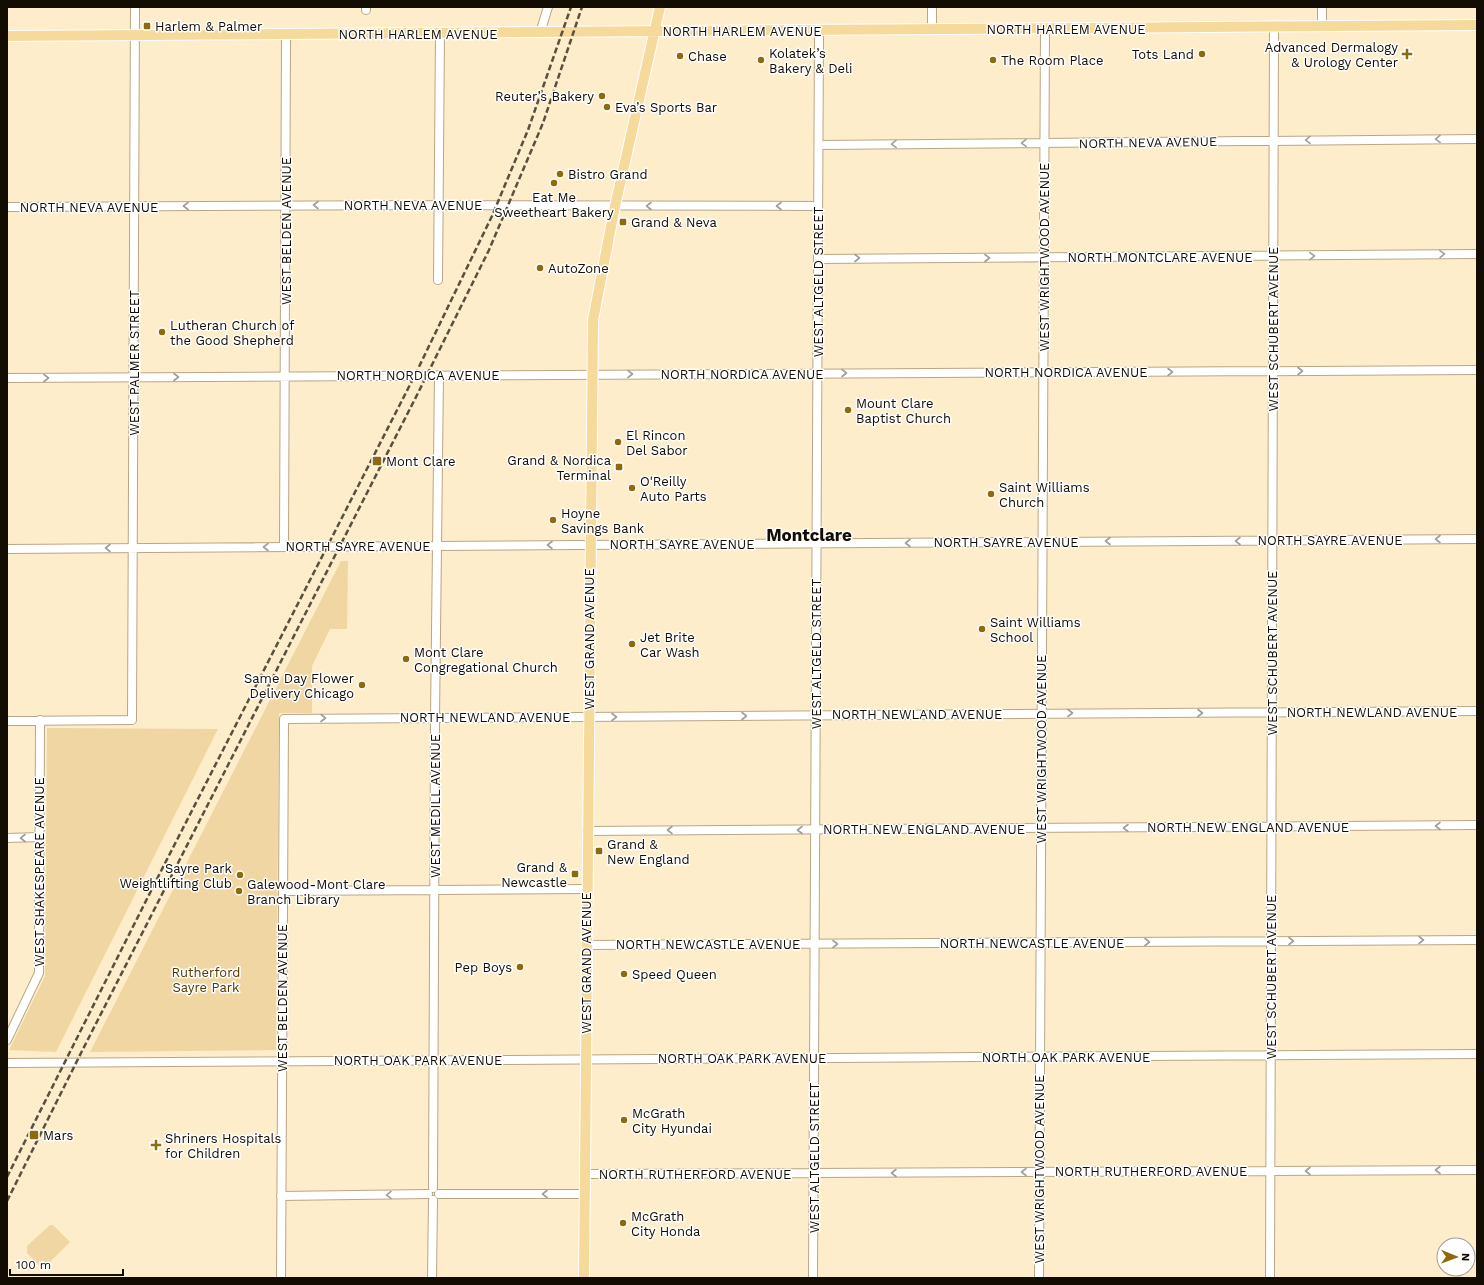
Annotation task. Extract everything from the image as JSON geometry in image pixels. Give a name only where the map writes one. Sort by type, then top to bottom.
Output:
[{"type":"main road","name":"WEST GRAND AVENUE","points":[[584,1278],[592,320],[614,206],[660,7]]},
{"type":"main road","name":"NORTH HARLEM AVENUE","points":[[7,36],[1477,26]]},
{"type":"street","name":"WEST PALMER STREET","points":[[40,720],[132,720],[135,7]]},
{"type":"street","points":[[540,33],[548,7]]},
{"type":"street","points":[[932,7],[932,30]]},
{"type":"street","points":[[1322,7],[1322,27]]},
{"type":"street","name":"WEST SCHUBERT AVENUE","points":[[1270,1278],[1274,27]]},
{"type":"street","name":"WEST WRIGHTWOOD AVENUE","points":[[1039,1278],[1045,29]]},
{"type":"street","name":"WEST ALTGELD STREET","points":[[813,1278],[819,31]]},
{"type":"street","points":[[438,280],[440,33]]},
{"type":"street","name":"WEST BELDEN AVENUE","points":[[284,547],[286,34]]},
{"type":"street","name":"NORTH NEVA AVENUE","points":[[819,145],[1477,139]]},
{"type":"street","name":"NORTH NEVA AVENUE","points":[[7,207],[439,204],[818,206]]},
{"type":"street","name":"NORTH MONTCLARE AVENUE","points":[[818,258],[1477,254]]},
{"type":"street","name":"NORTH NORDICA AVENUE","points":[[7,378],[1477,370]]},
{"type":"street","name":"WEST MEDILL AVENUE","points":[[432,1278],[435,718],[439,375]]},
{"type":"street","name":"NORTH SAYRE AVENUE","points":[[7,549],[1477,539]]},
{"type":"street","name":"NORTH NEWLAND AVENUE","points":[[284,719],[1477,711]]},
{"type":"street","name":"WEST BELDEN AVENUE","points":[[281,1278],[284,719]]},
{"type":"street","points":[[7,721],[40,720]]},
{"type":"street","name":"WEST SHAKESPEARE AVENUE","points":[[7,1040],[39,973],[40,720]]},
{"type":"street","name":"NORTH NEW ENGLAND AVENUE","points":[[587,831],[1477,826]]},
{"type":"street","points":[[7,838],[39,838]]},
{"type":"street","points":[[283,891],[587,889]]},
{"type":"street","name":"NORTH NEWCASTLE AVENUE","points":[[586,945],[1477,940]]},
{"type":"street","name":"NORTH OAK PARK AVENUE","points":[[7,1063],[1477,1054]]},
{"type":"street","name":"NORTH RUTHERFORD AVENUE","points":[[585,1174],[1477,1170]]},
{"type":"street","name":"NORTH RUTHERFORD AVENUE","points":[[281,1196],[584,1194]]},
{"type":"green space","name":"Rutherford Sayre Park","points":[[341,561],[348,561],[347,629],[330,629],[312,666],[312,713],[279,713],[276,1050],[90,1052]]},
{"type":"green space","points":[[47,728],[218,729],[56,1052],[9,1050],[45,976]]},
{"type":"green space","points":[[50,1225],[53,1225],[70,1242],[46,1266],[40,1266],[27,1253],[27,1246]]},
{"type":"railway","points":[[7,1177],[159,875],[415,375],[492,216],[528,130],[571,7]]},
{"type":"railway","points":[[7,1201],[418,393],[489,250],[543,123],[582,7]]},
{"type":"place","name":"Harlem & Palmer","points":[[147,26]]},
{"type":"place","name":"Tots Land","points":[[1202,54]]},
{"type":"place","name":"Advanced Dermalogy & Urology Center","points":[[1407,54]]},
{"type":"place","name":"Chase","points":[[680,56]]},
{"type":"place","name":"Kolatek’s Bakery & Deli","points":[[761,60]]},
{"type":"place","name":"The Room Place","points":[[993,60]]},
{"type":"place","name":"Reuter’s Bakery","points":[[602,96]]},
{"type":"place","name":"Eva’s Sports Bar","points":[[607,107]]},
{"type":"place","name":"Bistro Grand","points":[[560,174]]},
{"type":"place","name":"Eat Me Sweetheart Bakery","points":[[554,183]]},
{"type":"place","name":"Grand & Neva","points":[[623,222]]},
{"type":"place","name":"AutoZone","points":[[540,268]]},
{"type":"place","name":"Lutheran Church of the Good Shepherd","points":[[162,332]]},
{"type":"place","name":"Mount Clare Baptist Church","points":[[848,410]]},
{"type":"place","name":"El Rincon Del Sabor","points":[[618,442]]},
{"type":"place","name":"Mont Clare","points":[[377,461]]},
{"type":"place","name":"Grand & Nordica Terminal","points":[[619,467]]},
{"type":"place","name":"O'Reilly Auto Parts","points":[[632,488]]},
{"type":"place","name":"Saint Williams Church","points":[[991,494]]},
{"type":"place","name":"Hoyne Savings Bank","points":[[553,520]]},
{"type":"place","name":"Saint Williams School","points":[[982,629]]},
{"type":"place","name":"Jet Brite Car Wash","points":[[632,644]]},
{"type":"place","name":"Mont Clare Congregational Church","points":[[406,659]]},
{"type":"place","name":"Same Day Flower Delivery Chicago","points":[[362,685]]},
{"type":"place","name":"Grand & New England","points":[[599,851]]},
{"type":"place","name":"Grand & Newcastle","points":[[575,874]]},
{"type":"place","name":"Sayre Park Weightlifting Club","points":[[240,875]]},
{"type":"place","name":"Galewood-Mont Clare Branch Library","points":[[239,891]]},
{"type":"place","name":"Pep Boys","points":[[520,967]]},
{"type":"place","name":"Speed Queen","points":[[624,974]]},
{"type":"place","name":"McGrath City Hyundai","points":[[624,1120]]},
{"type":"place","name":"Mars","points":[[34,1135]]},
{"type":"place","name":"Shriners Hospitals for Children","points":[[156,1145]]},
{"type":"place","name":"McGrath City Honda","points":[[623,1223]]},
{"type":"district","name":"Montclare","points":[[809,535]]}]
